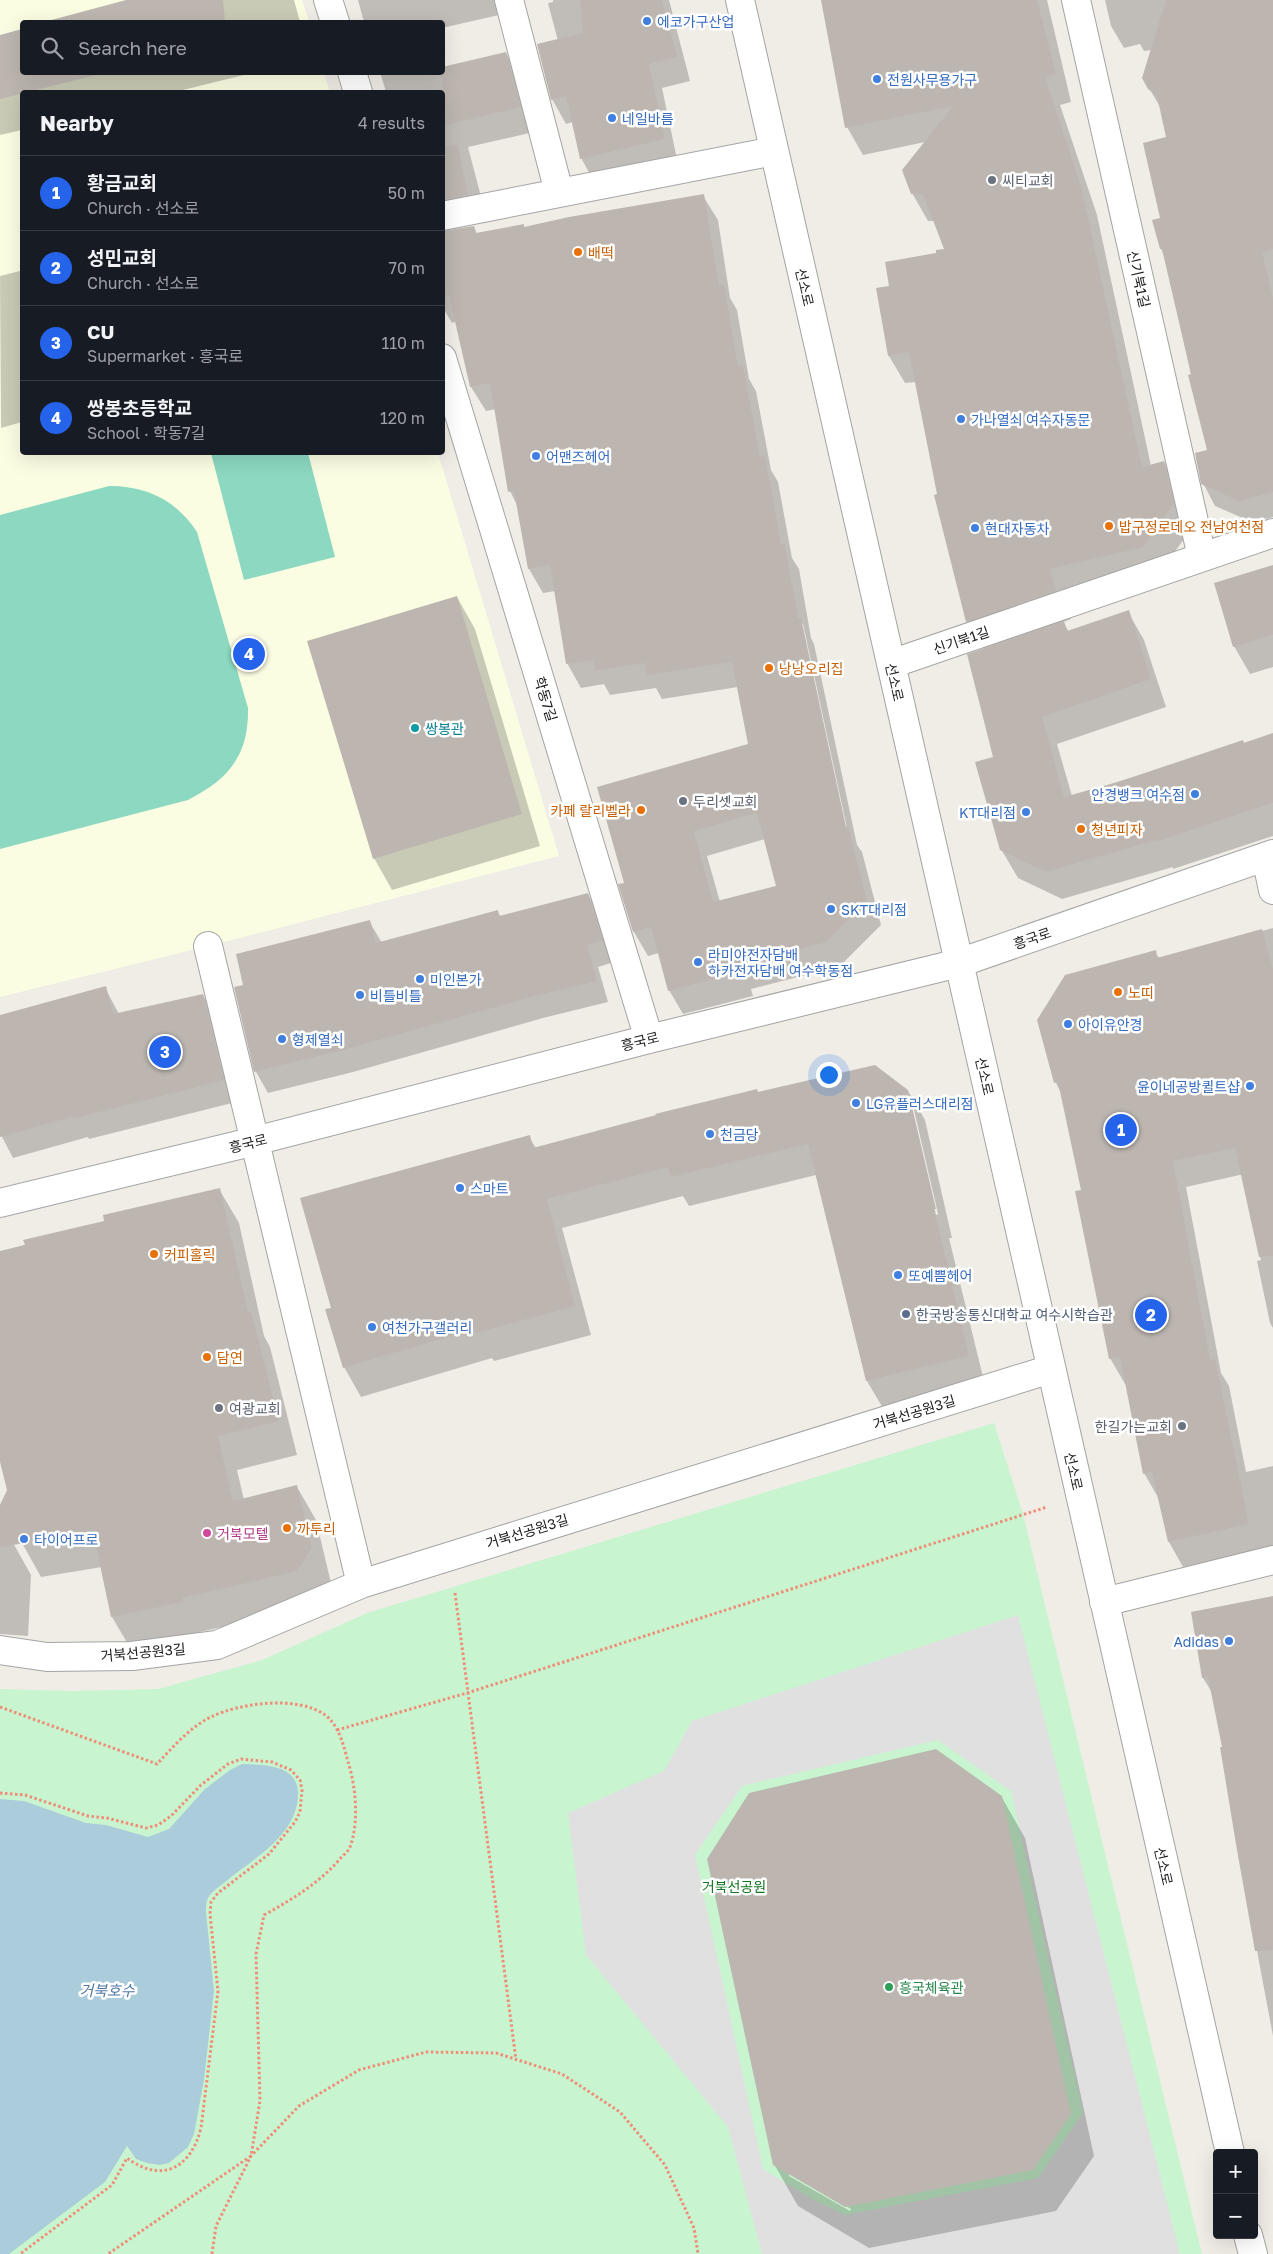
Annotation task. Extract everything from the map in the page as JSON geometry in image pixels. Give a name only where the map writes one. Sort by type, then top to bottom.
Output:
[{"type":"street","points":[[328,0],[334,20]]},
{"type":"street","points":[[509,0],[559,192]]},
{"type":"street","name":"선소로","points":[[740,0],[1229,2149]]},
{"type":"street","name":"신기북1길","points":[[1076,0],[1202,557]]},
{"type":"street","points":[[353,75],[357,90]]},
{"type":"street","points":[[445,215],[774,151]]},
{"type":"street","name":"학동7길","points":[[445,368],[649,1039]]},
{"type":"street","name":"신기북1길","points":[[891,664],[1273,533]]},
{"type":"street","points":[[1269,856],[1273,890]]},
{"type":"street","name":"흥국로","points":[[0,1203],[255,1141],[649,1039],[959,963],[1269,856]]},
{"type":"street","points":[[208,946],[361,1584]]},
{"type":"street","name":"거북선공원3길","points":[[0,1650],[47,1657],[132,1656],[217,1645],[361,1584],[1051,1369]]},
{"type":"street","points":[[1104,1602],[1273,1560]]},
{"type":"street","points":[[1249,2239],[1253,2254]]},
{"type":"path","points":[[337,1730],[467,1693],[1023,1514],[1080,1498]]},
{"type":"path","points":[[451,1555],[467,1693],[516,2060]]},
{"type":"path","points":[[0,1707],[157,1764],[184,1736],[211,1717],[240,1708],[289,1703],[306,1706],[325,1715],[337,1730],[354,1786],[354,1827],[349,1849],[330,1870],[309,1888],[264,1914],[256,1954],[260,2101],[251,2156],[216,2226],[212,2254]]},
{"type":"path","points":[[0,1793],[26,1795],[88,1816],[107,1818],[146,1828],[158,1825],[171,1816],[201,1784],[228,1764],[241,1759],[272,1762],[292,1770],[300,1780],[302,1790],[300,1812],[295,1822],[269,1854],[218,1893],[211,1902],[210,1914],[218,1992],[198,2141],[190,2154],[179,2165],[166,2172],[139,2167],[127,2158],[112,2185],[20,2254]]},
{"type":"path","points":[[108,2254],[251,2156],[299,2106],[359,2070],[426,2052],[496,2053],[562,2074],[620,2112],[665,2165],[694,2228],[698,2254]]},
{"type":"shaded area","points":[[0,0],[302,0],[308,20],[20,20],[20,75],[325,75],[329,90],[20,90],[20,455],[439,455],[559,856],[0,997]]},
{"type":"shaded area","points":[[1018,1615],[1180,2254],[762,2254],[728,2127],[586,1955],[568,1813],[664,1771],[692,1721]],"holes":[[[938,1740],[1011,1791],[1083,2113],[1038,2178],[845,2215],[812,2199],[763,2169],[695,1855],[742,1786]]]},
{"type":"green space","points":[[212,455],[309,455],[335,557],[244,580]]},
{"type":"green space","points":[[109,486],[136,489],[159,497],[180,511],[197,532],[248,708],[245,739],[234,764],[225,774],[215,783],[188,800],[0,849],[0,515]]},
{"type":"green space","name":"거북선공원","points":[[994,1423],[1023,1514],[1202,2254],[0,2254],[0,1689],[72,1691],[158,1689],[262,1660],[367,1613]]},
{"type":"water","name":"거북호수","points":[[242,1764],[278,1768],[292,1777],[298,1794],[296,1809],[291,1822],[272,1845],[214,1890],[207,1901],[206,1912],[214,1991],[204,2080],[194,2134],[188,2147],[169,2163],[160,2165],[136,2159],[127,2146],[105,2182],[9,2254],[0,2254],[0,1799],[24,1801],[86,1823],[106,1825],[148,1837],[169,1829],[205,1789],[230,1770]]},
{"type":"building","points":[[126,0],[223,0],[225,20],[51,20]]},
{"type":"building","points":[[580,0],[662,0],[677,57],[649,64],[665,139],[580,159],[566,96],[551,100],[537,44],[583,33]]},
{"type":"building","points":[[821,0],[1037,0],[1056,74],[1045,77],[1081,186],[1142,467],[1164,461],[1174,503],[1143,547],[1050,569],[1056,591],[966,622],[934,495],[937,494],[909,352],[888,356],[876,288],[889,286],[885,262],[936,253],[936,250],[944,249],[923,194],[911,194],[902,170],[953,106],[845,128]]},
{"type":"building","points":[[1166,0],[1273,0],[1273,249],[1262,252],[1273,298],[1273,492],[1239,501],[1201,484],[1195,453],[1207,450],[1188,375],[1191,374],[1162,249],[1160,249],[1152,220],[1160,218],[1143,143],[1166,137],[1157,96],[1148,89],[1142,78]]},
{"type":"building","points":[[20,30],[20,75],[96,75],[36,90],[20,90],[20,94],[0,99],[0,35]]},
{"type":"building","points":[[506,52],[521,107],[445,125],[445,90],[442,90],[442,75],[445,75],[445,66]]},
{"type":"building","points":[[458,145],[468,195],[445,199],[445,146]]},
{"type":"building","points":[[704,194],[719,285],[724,284],[738,366],[743,365],[760,457],[765,456],[781,544],[785,544],[798,618],[801,618],[846,827],[848,826],[867,900],[826,942],[738,965],[740,972],[668,991],[651,927],[633,932],[618,884],[624,883],[597,787],[748,744],[732,662],[647,675],[645,663],[595,671],[593,660],[566,664],[550,565],[528,569],[514,491],[508,492],[490,383],[470,387],[449,295],[445,296],[445,231],[474,226],[476,233],[524,224],[524,227],[569,217]],"holes":[[[757,813],[776,886],[713,902],[694,831]]]},
{"type":"building","points":[[1273,565],[1273,635],[1233,647],[1214,583]]},
{"type":"building","name":"쌍봉관","points":[[457,596],[522,814],[373,859],[307,641]]},
{"type":"building","points":[[1129,610],[1151,679],[1042,717],[1064,797],[1118,782],[1243,740],[1244,743],[1273,733],[1273,803],[1156,842],[1156,840],[1046,872],[1000,850],[975,762],[993,757],[967,654],[1064,621],[1067,631]]},
{"type":"building","points":[[588,893],[603,941],[587,945],[597,981],[531,997],[343,1050],[254,1072],[234,987],[243,985],[236,954],[370,920],[376,943],[498,910],[499,916]]},
{"type":"building","points":[[1262,929],[1273,969],[1273,1256],[1259,1257],[1235,1148],[1173,1161],[1210,1360],[1215,1359],[1249,1524],[1168,1542],[1152,1472],[1143,1474],[1120,1357],[1109,1359],[1075,1191],[1081,1190],[1058,1082],[1054,1083],[1037,1020],[1065,975],[1156,950],[1157,958]]},
{"type":"building","points":[[106,986],[113,1014],[203,994],[224,1080],[76,1118],[75,1116],[0,1137],[0,1015]]},
{"type":"building","points":[[875,1065],[908,1090],[969,1356],[866,1381],[808,1144],[671,1177],[668,1167],[547,1199],[575,1306],[476,1333],[475,1329],[343,1368],[325,1309],[331,1308],[300,1198],[530,1135],[533,1148],[655,1114],[757,1089],[758,1092]]},
{"type":"building","points":[[220,1188],[248,1312],[251,1311],[279,1421],[218,1436],[233,1501],[297,1485],[312,1548],[297,1571],[182,1598],[183,1602],[111,1617],[93,1532],[0,1547],[0,1505],[7,1490],[0,1462],[0,1251],[25,1245],[23,1240],[104,1221],[103,1215]]},
{"type":"building","points":[[1273,1596],[1273,1950],[1255,1951],[1220,1747],[1222,1747],[1208,1677],[1202,1678],[1191,1612]]},
{"type":"building","name":"흥국체육관","points":[[936,1749],[1002,1796],[1071,2114],[1033,2170],[845,2207],[773,2165],[707,1859],[749,1793]]},
{"type":"place","name":"에코가구산업","points":[[647,21]]},
{"type":"place","name":"전원사무용가구","points":[[877,79]]},
{"type":"place","name":"네일바름","points":[[612,118]]},
{"type":"place","name":"씨티교회","points":[[992,180]]},
{"type":"place","name":"배떡","points":[[578,252]]},
{"type":"place","name":"가나열쇠 여수자동문","points":[[961,419]]},
{"type":"place","name":"어맨즈헤어","points":[[536,456]]},
{"type":"place","name":"밥구정로데오 전남여천점","points":[[1109,526]]},
{"type":"place","name":"현대자동차","points":[[975,528]]},
{"type":"place","name":"쌍봉초등학교","points":[[249,654]]},
{"type":"place","name":"낭낭오리집","points":[[769,668]]},
{"type":"place","name":"쌍봉관","points":[[415,728]]},
{"type":"place","name":"안경뱅크 여수점","points":[[1195,794]]},
{"type":"place","name":"두리셋교회","points":[[683,801]]},
{"type":"place","name":"카페 랄리벨라","points":[[641,810]]},
{"type":"place","name":"KT대리점","points":[[1026,812]]},
{"type":"place","name":"청년피자","points":[[1081,829]]},
{"type":"place","name":"SKT대리점","points":[[831,909]]},
{"type":"place","name":"라미야전자담배 하카전자담배 여수학동점","points":[[698,962]]},
{"type":"place","name":"미인본가","points":[[420,979]]},
{"type":"place","name":"노띠","points":[[1118,992]]},
{"type":"place","name":"비틀비틀","points":[[360,995]]},
{"type":"place","name":"아이유안경","points":[[1068,1024]]},
{"type":"place","name":"형제열쇠","points":[[282,1039]]},
{"type":"place","name":"CU","points":[[165,1052]]},
{"type":"place","name":"윤이네공방퀼트샵","points":[[1250,1086]]},
{"type":"place","name":"LG유플러스대리점","points":[[856,1103]]},
{"type":"place","name":"황금교회","points":[[1121,1130]]},
{"type":"place","name":"천금당","points":[[710,1134]]},
{"type":"place","name":"스마트","points":[[460,1188]]},
{"type":"place","name":"커피홀릭","points":[[154,1254]]},
{"type":"place","name":"또예쁨헤어","points":[[898,1275]]},
{"type":"place","name":"한국방송통신대학교 여수시학습관","points":[[906,1314]]},
{"type":"place","name":"성민교회","points":[[1151,1315]]},
{"type":"place","name":"여천가구갤러리","points":[[372,1327]]},
{"type":"place","name":"담연","points":[[207,1357]]},
{"type":"place","name":"여광교회","points":[[219,1408]]},
{"type":"place","name":"한길가는교회","points":[[1182,1426]]},
{"type":"place","name":"까투리","points":[[287,1528]]},
{"type":"place","name":"거북모텔","points":[[207,1533]]},
{"type":"place","name":"타이어프로","points":[[24,1539]]},
{"type":"place","name":"Adidas","points":[[1229,1641]]},
{"type":"place","name":"흥국체육관","points":[[889,1987]]}]
